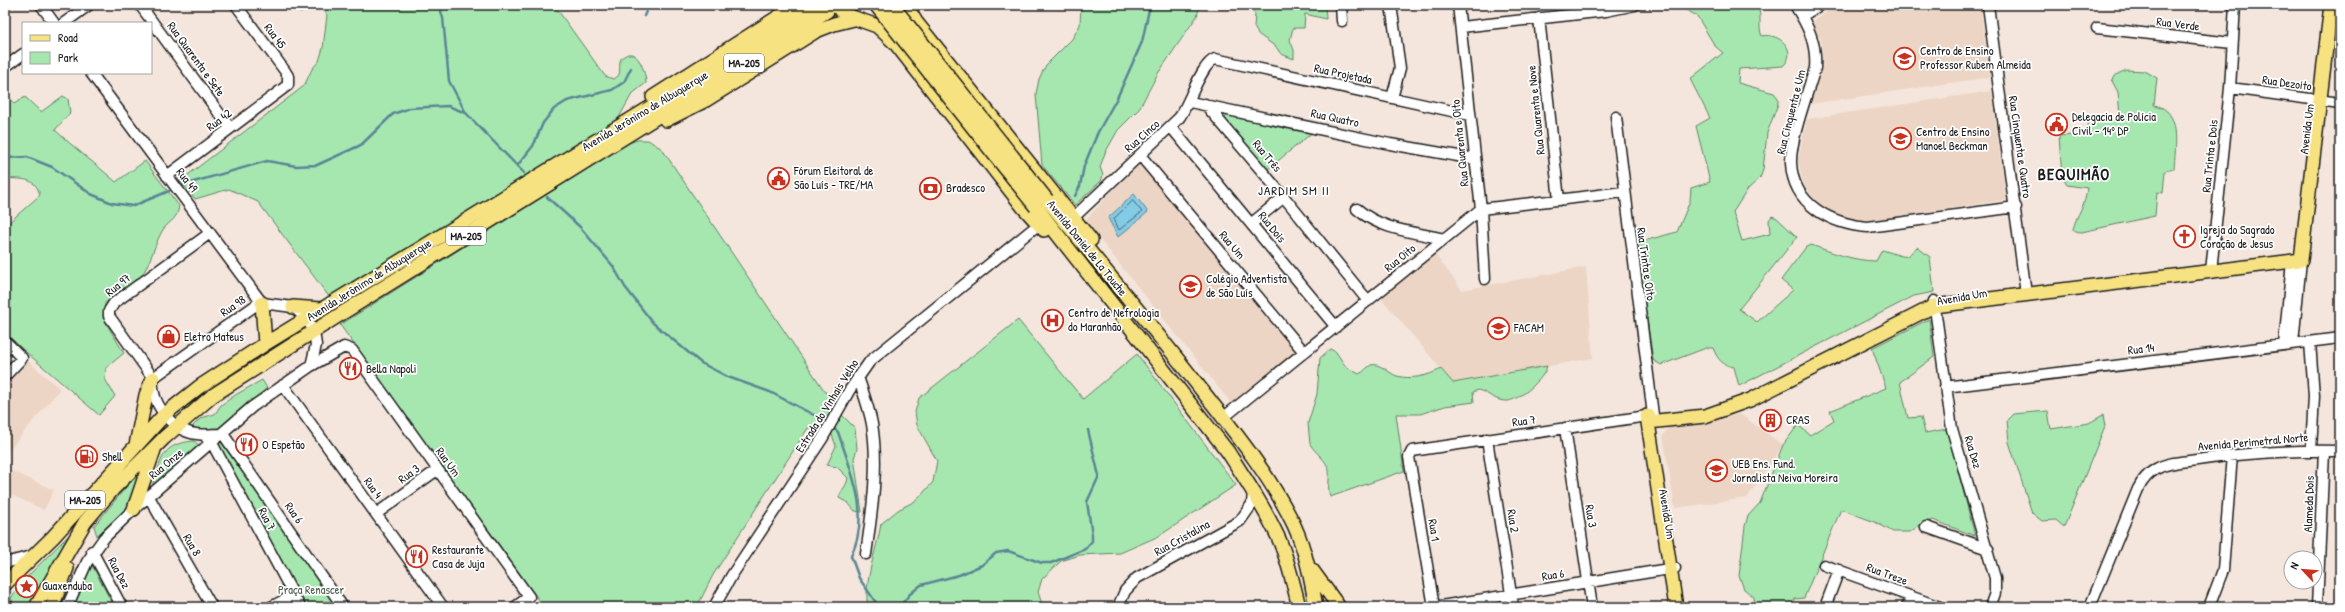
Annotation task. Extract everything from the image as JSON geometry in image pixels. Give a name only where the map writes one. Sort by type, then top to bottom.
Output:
[{"type":"main road","points":[[615,136],[674,82],[797,5]]},
{"type":"main road","name":"Avenida Daniel de La Touche","points":[[876,5],[1228,452],[1253,491],[1278,537],[1286,560],[1298,607]]},
{"type":"main road","name":"Avenida Daniel de La Touche","points":[[892,5],[1047,200],[1149,323],[1223,418],[1279,496],[1295,527],[1306,560],[1316,607]]},
{"type":"main road","points":[[615,136],[706,100],[816,31],[834,24],[883,16],[896,5]]},
{"type":"main road","points":[[906,5],[916,22],[1074,217],[1149,323]]},
{"type":"main road","name":"Avenida Um","points":[[1676,607],[1651,419],[1706,409],[1747,395],[1873,329],[1934,303],[2025,290],[2297,256],[2315,100],[2322,5]]},
{"type":"main road","name":"Avenida Um","points":[[2315,100],[2331,5]]},
{"type":"main road","points":[[826,7],[846,16],[877,26],[896,44],[1039,224],[1101,291]]},
{"type":"main road","name":"Avenida Jerônimo de Albuquerque","points":[[5,584],[34,555],[165,414],[199,387],[306,318],[615,136],[826,7]]},
{"type":"main road","name":"Avenida Jerônimo de Albuquerque","points":[[36,607],[80,529],[113,489],[177,426],[225,388],[314,332],[615,136]]},
{"type":"main road","points":[[262,303],[265,344]]},
{"type":"main road","points":[[293,307],[321,309]]},
{"type":"main road","points":[[136,445],[146,395],[153,378]]},
{"type":"main road","points":[[134,509],[155,447]]},
{"type":"main road","points":[[52,607],[78,545],[113,489]]},
{"type":"main road","points":[[1306,560],[1316,578],[1339,607]]},
{"type":"main road","name":"Avenida Um","points":[[1672,568],[1681,607]]},
{"type":"street","points":[[41,5],[53,22]]},
{"type":"street","points":[[65,22],[89,5]]},
{"type":"street","name":"Rua Quarenta e Sete","points":[[140,5],[230,128]]},
{"type":"street","name":"Rua 45","points":[[236,5],[285,71],[288,76],[288,85]]},
{"type":"street","points":[[1340,5],[1342,21]]},
{"type":"street","points":[[1392,5],[1400,68],[1392,98]]},
{"type":"street","name":"Rua Quarenta e Oito","points":[[1458,5],[1481,209],[1485,279]]},
{"type":"street","points":[[1460,27],[1635,5]]},
{"type":"street","name":"Rua Cinquenta e Um","points":[[1795,5],[1802,16],[1814,43],[1815,68],[1794,142],[1791,163],[1794,181],[1799,192],[1818,212],[1842,223],[1868,227],[2016,207]]},
{"type":"street","points":[[1802,16],[1820,5]]},
{"type":"street","name":"Rua Cinquenta e Quatro","points":[[1988,5],[2016,207],[2025,290]]},
{"type":"street","name":"Rua Trinta e Dois","points":[[2211,267],[2230,88],[2235,5]]},
{"type":"street","name":"Rua Quarenta e Nove","points":[[1539,18],[1559,200]]},
{"type":"street","name":"Rua Verde","points":[[2097,28],[2232,43]]},
{"type":"street","points":[[5,67],[22,55]]},
{"type":"street","name":"Rua Projetada","points":[[1210,61],[1221,60],[1470,115]]},
{"type":"street","name":"Rua Cinco","points":[[1074,217],[1171,127],[1190,102],[1206,65],[1210,61]]},
{"type":"street","name":"Rua 49","points":[[92,74],[262,303]]},
{"type":"street","name":"Rua 42","points":[[167,176],[288,85]]},
{"type":"street","name":"Rua Dezoito","points":[[2230,88],[2340,103]]},
{"type":"street","name":"Rua Quatro","points":[[1190,102],[1206,104],[1390,144],[1475,159]]},
{"type":"street","name":"Rua Três","points":[[1206,104],[1368,301]]},
{"type":"street","name":"Rua Trinta e Oito","points":[[1616,117],[1651,419]]},
{"type":"street","name":"Rua Dois","points":[[1171,127],[1252,223],[1336,327]]},
{"type":"street","name":"Rua Um","points":[[1140,155],[1304,352]]},
{"type":"street","points":[[1481,209],[1624,192]]},
{"type":"street","points":[[1252,223],[1284,197]]},
{"type":"street","points":[[1357,209],[1370,220],[1381,225],[1444,239]]},
{"type":"street","name":"Rua Oito","points":[[1223,418],[1481,209]]},
{"type":"street","name":"Estrada do Vinhais Velho","points":[[714,607],[732,575],[822,439],[858,377],[877,354],[1039,224]]},
{"type":"street","name":"Rua 97","points":[[153,378],[109,316],[109,311],[114,303],[210,233]]},
{"type":"street","name":"Avenida Um","points":[[2288,344],[2297,256]]},
{"type":"street","name":"Rua 98","points":[[153,378],[250,309],[262,303],[293,307]]},
{"type":"street","name":"Rua Dez","points":[[1934,303],[1952,429],[1988,549],[1996,585],[1990,607]]},
{"type":"street","points":[[293,307],[306,318],[314,332],[316,350],[311,366]]},
{"type":"street","name":"Rua 14","points":[[1945,387],[2340,338]]},
{"type":"street","points":[[5,341],[22,358],[5,376]]},
{"type":"street","points":[[2310,342],[2314,396],[2311,450]]},
{"type":"street","name":"Rua Um","points":[[344,347],[352,350],[529,597],[515,607]]},
{"type":"street","name":"Rua Onze","points":[[68,607],[92,551],[134,509],[223,434],[252,407],[311,366],[344,347]]},
{"type":"street","points":[[858,377],[872,423],[875,450],[873,510],[866,554]]},
{"type":"street","points":[[153,378],[154,397],[165,414],[177,426],[190,433],[201,435],[223,434]]},
{"type":"street","name":"Rua 4","points":[[282,385],[441,606]]},
{"type":"street","name":"Rua 7","points":[[1409,457],[1415,450],[1565,428],[1651,419]]},
{"type":"street","name":"Rua 3","points":[[1565,428],[1592,607]]},
{"type":"street","name":"Rua 6","points":[[223,434],[343,607]]},
{"type":"street","points":[[201,435],[212,443]]},
{"type":"street","name":"Rua 2","points":[[1487,439],[1513,607]]},
{"type":"street","name":"Rua 7","points":[[212,443],[300,607]]},
{"type":"street","name":"Avenida Perimetral Norte","points":[[2090,607],[2138,489],[2148,475],[2155,469],[2172,463],[2232,455],[2311,450],[2340,451]]},
{"type":"street","name":"Alameda Dois","points":[[2317,607],[2324,451]]},
{"type":"street","points":[[2209,607],[2223,570],[2232,455]]},
{"type":"street","name":"Rua 1","points":[[1409,457],[1434,607]]},
{"type":"street","name":"Rua 3","points":[[376,514],[437,470]]},
{"type":"street","name":"Rua Cristalina","points":[[1118,607],[1125,591],[1137,578],[1240,520],[1251,507],[1253,491]]},
{"type":"street","name":"Rua 8","points":[[149,496],[212,607]]},
{"type":"street","points":[[1926,527],[1988,549]]},
{"type":"street","name":"Rua Dez","points":[[92,551],[122,607]]},
{"type":"street","points":[[5,563],[34,555]]},
{"type":"street","name":"Rua Treze","points":[[1824,565],[1940,607]]},
{"type":"street","name":"Rua 6","points":[[1434,607],[1672,568]]},
{"type":"street","points":[[1825,607],[1839,570]]},
{"type":"street","points":[[271,607],[294,595]]},
{"type":"street","points":[[1907,607],[1911,596]]},
{"type":"street","points":[[5,605],[9,607]]},
{"type":"shaded area","name":"Centro de Ensino Professor Rubem Almeida","points":[[1837,5],[1980,5],[1990,77],[1810,104],[1823,65],[1821,39],[1810,23]]},
{"type":"shaded area","name":"Centro de Ensino Manoel Beckman","points":[[1992,91],[2006,200],[1866,221],[1836,215],[1817,205],[1803,183],[1798,160],[1807,119]]},
{"type":"shaded area","name":"Colégio Adventista de São Luís","points":[[1139,161],[1298,352],[1231,403],[1085,221]]},
{"type":"shaded area","name":"FACAM","points":[[1435,254],[1462,290],[1586,267],[1593,358],[1453,383],[1381,298]]},
{"type":"shaded area","points":[[27,360],[60,389],[5,455],[5,383]]},
{"type":"shaded area","name":"UEB Ens. Fund. Jornalista Neiva Moreira","points":[[1740,414],[1783,445],[1747,498],[1675,508],[1663,436],[1668,428]]},
{"type":"shaded area","points":[[5,468],[54,490],[44,510],[5,492]]},
{"type":"green space","points":[[294,5],[554,5],[605,76],[613,79],[617,77],[620,72],[621,59],[629,54],[633,55],[640,62],[645,74],[646,83],[632,94],[616,123],[330,298],[258,202],[229,189],[195,199],[180,181],[304,86],[312,69],[319,61],[323,48],[327,15],[323,9],[313,8],[300,13]]},
{"type":"green space","points":[[1081,5],[1200,5],[1197,16],[1157,75],[1139,109],[1118,130],[1105,153],[1100,167],[1103,175],[1101,181],[1075,205],[1042,165],[1036,94],[1039,79],[1046,65],[1072,39],[1080,25]]},
{"type":"green space","points":[[1249,5],[1325,5],[1326,19],[1305,14],[1304,28],[1293,28],[1290,40],[1294,50],[1294,59],[1281,54],[1276,47],[1258,34],[1254,27],[1255,14]]},
{"type":"green space","points":[[1677,5],[1755,5],[1758,8],[1760,15],[1760,28],[1762,36],[1775,37],[1785,44],[1788,49],[1789,54],[1783,66],[1739,69],[1738,83],[1774,93],[1778,98],[1778,104],[1767,133],[1763,170],[1760,178],[1748,189],[1733,212],[1742,241],[1770,234],[1769,220],[1772,216],[1777,218],[1797,237],[1739,309],[1757,322],[1793,290],[1781,280],[1806,247],[1811,245],[1843,256],[1868,261],[1876,261],[1882,250],[1907,256],[1917,247],[1930,257],[1934,292],[1914,296],[1739,386],[1734,367],[1726,365],[1721,361],[1713,348],[1706,348],[1661,365],[1653,360],[1636,243],[1677,232],[1690,201],[1691,188],[1710,182],[1696,126],[1710,118],[1690,79],[1723,53],[1715,46],[1697,16]]},
{"type":"green space","points":[[2126,70],[2145,71],[2157,78],[2154,105],[2163,108],[2170,114],[2175,131],[2176,141],[2174,169],[2165,171],[2163,193],[2157,192],[2155,216],[2077,233],[2073,230],[2074,224],[2085,200],[2087,188],[2067,185],[2062,177],[2059,136],[2088,134],[2087,122],[2120,117],[2118,92],[2112,81],[2116,75]]},
{"type":"green space","points":[[5,90],[14,104],[25,97],[41,112],[63,96],[68,99],[70,113],[55,130],[116,182],[145,161],[179,206],[174,218],[163,229],[148,265],[140,277],[129,288],[105,303],[103,318],[124,353],[106,368],[105,379],[115,396],[99,415],[5,334],[5,226],[40,195],[35,185],[27,180],[5,178]]},
{"type":"green space","points":[[1228,114],[1313,132],[1268,169],[1223,120]]},
{"type":"green space","points":[[638,140],[648,140],[662,149],[834,405],[835,411],[843,416],[855,428],[857,449],[854,458],[862,512],[855,511],[848,503],[839,498],[848,478],[837,467],[827,465],[836,446],[831,432],[808,428],[713,575],[697,607],[544,607],[340,325],[628,143]]},
{"type":"green space","points":[[1929,319],[1934,357],[1900,382],[1908,418],[1921,417],[1925,433],[1947,429],[1975,536],[1933,520],[1923,523],[1910,532],[1893,532],[1877,523],[1841,509],[1804,598],[1795,599],[1791,607],[1755,607],[1754,597],[1744,589],[1739,576],[1745,526],[1748,516],[1760,503],[1783,445],[1798,425],[1810,435],[1834,420],[1830,411],[1886,388],[1872,348]]},
{"type":"green space","points":[[1018,320],[1083,399],[1137,354],[1236,485],[1159,536],[1120,553],[1080,555],[1061,561],[1042,579],[1038,592],[1043,607],[868,607],[867,587],[881,524],[898,510],[917,500],[933,482],[937,461],[917,425],[915,412],[919,398]]},
{"type":"green space","points":[[1330,349],[1336,352],[1346,367],[1359,374],[1371,365],[1377,365],[1394,375],[1408,378],[1431,374],[1441,369],[1453,383],[1547,366],[1541,377],[1531,388],[1519,397],[1508,401],[1496,399],[1478,390],[1473,392],[1474,402],[1445,406],[1420,414],[1396,414],[1404,471],[1330,497],[1328,466],[1310,444],[1308,423],[1317,394],[1320,358]]},
{"type":"green space","points":[[262,380],[267,388],[221,428],[197,429],[192,427],[201,418],[215,414],[221,405]]},
{"type":"green space","points":[[2048,411],[2051,429],[2089,423],[2103,415],[2105,426],[2064,527],[2056,520],[2042,521],[2032,513],[2009,442],[2007,420],[2013,414]]},
{"type":"green space","points":[[194,441],[200,446],[153,487],[159,465],[165,453],[176,445]]},
{"type":"green space","name":"Praça Renascer","points":[[221,442],[341,607],[304,607],[218,445]]},
{"type":"green space","points":[[141,469],[128,507],[97,536],[94,526]]},
{"type":"green space","points":[[69,535],[70,538],[34,599],[26,606],[14,604],[11,598],[22,582]]},
{"type":"green space","points":[[91,563],[114,607],[74,607]]},
{"type":"water","points":[[1134,194],[1148,212],[1118,237],[1108,218]]},
{"type":"waterway","points":[[439,5],[443,18],[449,81],[466,113],[524,173]]},
{"type":"waterway","points":[[644,16],[649,5]]},
{"type":"waterway","points":[[1075,196],[1080,186],[1084,166],[1098,132],[1117,98],[1142,42],[1150,5]]},
{"type":"waterway","points":[[517,166],[533,146],[543,123],[554,109],[567,101],[612,90],[624,82],[631,68]]},
{"type":"waterway","points":[[183,185],[267,161],[296,166],[317,165],[361,145],[393,114],[410,108],[448,106],[466,113]]},
{"type":"waterway","points":[[5,158],[27,157],[52,167],[91,194],[112,203],[133,206],[169,191]]},
{"type":"waterway","points":[[547,197],[580,227],[613,266],[625,287],[653,323],[701,363],[728,377],[770,392],[829,423]]},
{"type":"waterway","points":[[832,427],[838,432],[854,479],[857,494],[859,525],[857,540],[851,556],[859,578],[879,607]]},
{"type":"waterway","points":[[899,607],[910,594],[921,585],[959,575],[982,565],[996,553],[1008,551],[1042,563],[1051,563],[1085,549],[1092,541],[1087,502],[1099,476],[1088,430]]},
{"type":"place","name":"Centro de Ensino Professor Rubem Almeida","points":[[1905,58]]},
{"type":"place","name":"Delegacia de Polícia Civil - 14º DP","points":[[2057,124]]},
{"type":"place","name":"Centro de Ensino Manoel Beckman","points":[[1901,139]]},
{"type":"place","name":"Fórum Eleitoral de São Luís - TRE/MA","points":[[778,178]]},
{"type":"place","name":"Bradesco","points":[[931,188]]},
{"type":"place","name":"Igreja do Sagrado Coração de Jesus","points":[[2185,237]]},
{"type":"place","name":"Colégio Adventista de São Luís","points":[[1191,286]]},
{"type":"place","name":"Centro de Nefrologia do Maranhão","points":[[1052,320]]},
{"type":"place","name":"FACAM","points":[[1498,328]]},
{"type":"place","name":"Eletro Mateus","points":[[168,337]]},
{"type":"place","name":"Bella Napoli","points":[[351,369]]},
{"type":"place","name":"CRAS","points":[[1770,420]]},
{"type":"place","name":"O Espetão","points":[[247,445]]},
{"type":"place","name":"Shell","points":[[87,457]]},
{"type":"place","name":"UEB Ens. Fund. Jornalista Neiva Moreira","points":[[1717,471]]},
{"type":"place","name":"Restaurante Casa de Juja","points":[[416,557]]},
{"type":"place","name":"Guaxenduba","points":[[26,586]]},
{"type":"district","name":"BEQUIMÃO","points":[[2074,174]]},
{"type":"district","name":"JARDIM SM II","points":[[1294,190]]}]
